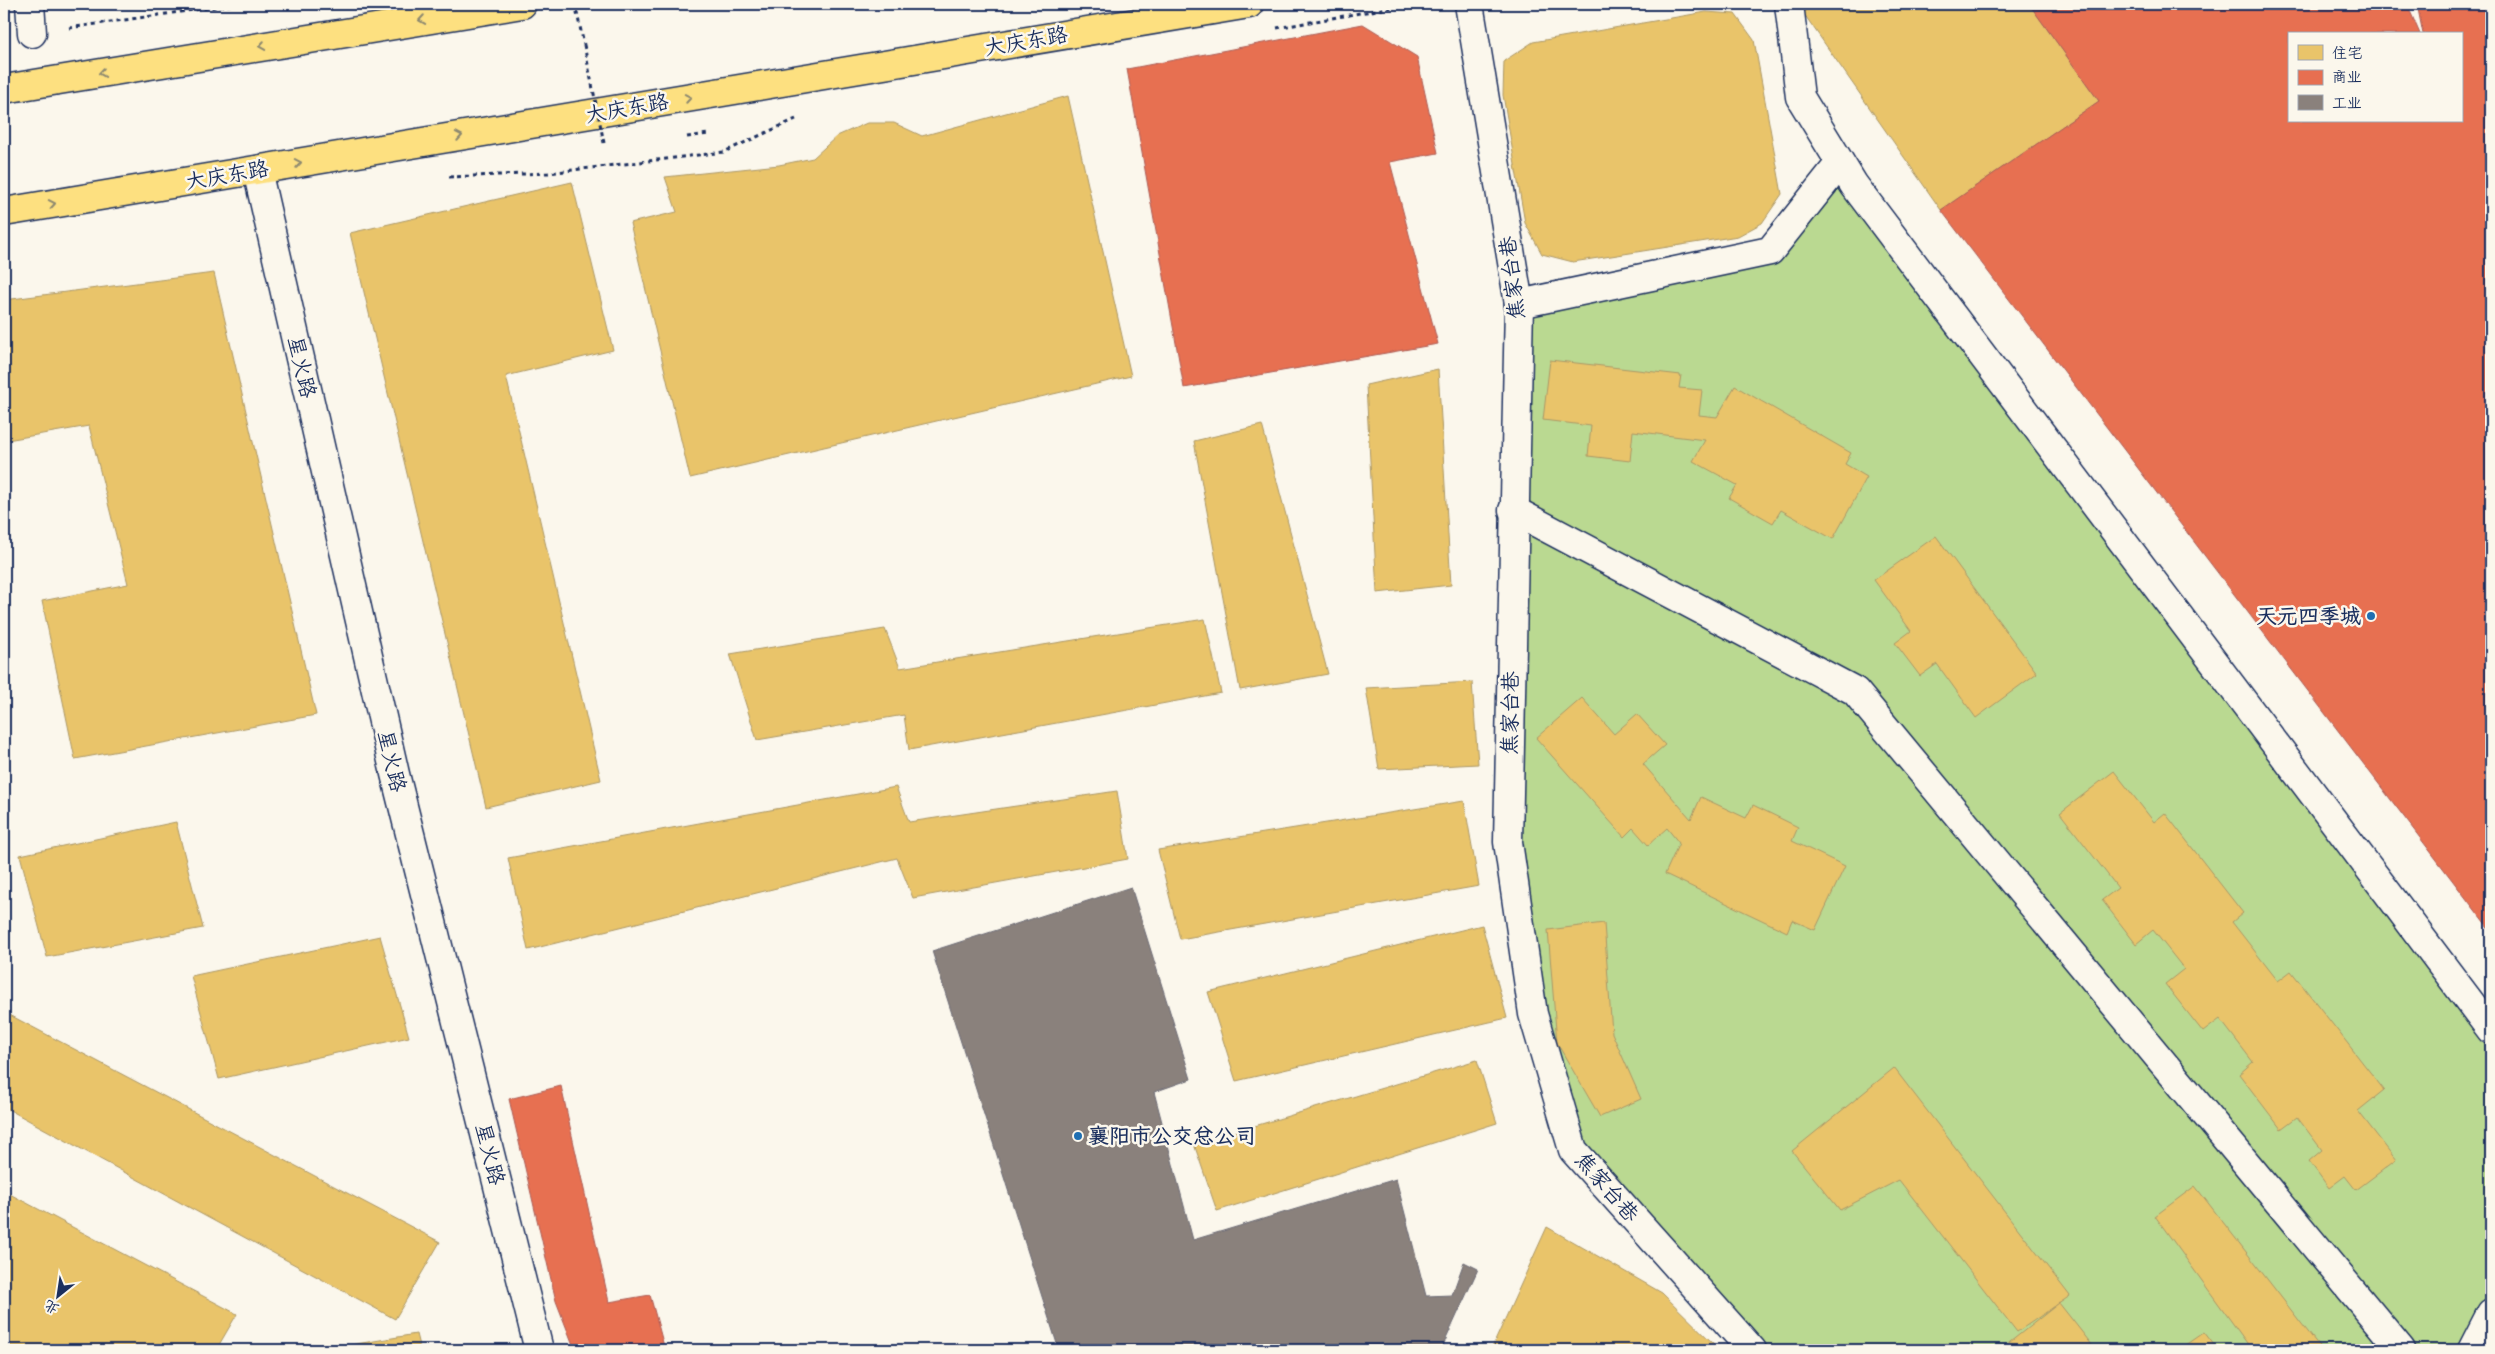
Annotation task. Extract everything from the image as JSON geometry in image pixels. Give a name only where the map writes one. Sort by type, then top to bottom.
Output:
[{"type":"main road","points":[[4,89],[522,4]]},
{"type":"main road","name":"大庆东路","points":[[4,212],[1249,4]]},
{"type":"street","points":[[30,4],[32,33]]},
{"type":"street","name":"焦家台巷","points":[[1469,4],[1519,304],[1513,510],[1508,842],[1533,1014],[1573,1150],[1752,1350]]},
{"type":"street","points":[[1789,4],[1800,97],[1840,163],[2491,1030]]},
{"type":"street","points":[[1519,304],[1770,251],[1840,163]]},
{"type":"street","name":"星火路","points":[[257,170],[395,774],[539,1350]]},
{"type":"street","points":[[1513,510],[1855,691],[2401,1350]]},
{"type":"street","points":[[2472,1350],[2491,1313]]},
{"type":"path","points":[[32,33],[235,4]]},
{"type":"path","points":[[575,4],[604,143]]},
{"type":"path","points":[[442,177],[548,173],[724,152],[801,116]]},
{"type":"green space","points":[[1840,163],[2491,1029],[2491,1350],[1752,1350],[1573,1150],[1508,842],[1519,304],[1770,251]]},
{"type":"building: 住宅","points":[[1797,4],[2029,4],[2099,101],[1941,210]]},
{"type":"building: 住宅","points":[[1706,12],[1735,14],[1754,40],[1782,194],[1762,223],[1738,236],[1573,262],[1542,254],[1525,223],[1503,95],[1504,61],[1533,42]]},
{"type":"building: 住宅","points":[[1068,96],[1131,376],[690,478],[630,223],[677,212],[665,177],[779,165],[813,158],[837,136],[867,123],[894,123],[922,136]]},
{"type":"building: 住宅","points":[[572,182],[613,350],[506,376],[601,780],[486,807],[350,233]]},
{"type":"building: 住宅","points":[[214,273],[316,715],[75,759],[42,601],[128,584],[89,426],[7,440],[4,423],[4,300]]},
{"type":"building: 住宅","points":[[1550,360],[1681,375],[1679,388],[1702,390],[1699,415],[1717,417],[1735,386],[1851,453],[1845,464],[1867,477],[1833,539],[1781,510],[1773,523],[1729,498],[1737,485],[1693,461],[1705,440],[1633,431],[1630,461],[1588,456],[1591,426],[1543,420]]},
{"type":"building: 住宅","points":[[1438,369],[1451,585],[1377,593],[1366,385]]},
{"type":"building: 住宅","points":[[1262,425],[1328,674],[1240,690],[1194,441]]},
{"type":"building: 住宅","points":[[1936,536],[2037,673],[1976,718],[1937,664],[1920,676],[1895,643],[1911,631],[1874,580]]},
{"type":"building: 住宅","points":[[1205,619],[1221,693],[909,750],[904,715],[757,740],[730,654],[885,629],[900,668]]},
{"type":"building: 住宅","points":[[1472,682],[1478,764],[1379,769],[1366,688]]},
{"type":"building: 住宅","points":[[1582,698],[1614,734],[1637,714],[1665,745],[1643,764],[1691,819],[1701,797],[1746,818],[1753,805],[1798,827],[1792,841],[1845,866],[1815,930],[1792,920],[1787,932],[1665,874],[1679,843],[1667,828],[1648,845],[1633,828],[1624,837],[1536,738]]},
{"type":"building: 住宅","points":[[2114,771],[2154,822],[2165,813],[2243,913],[2232,922],[2278,981],[2291,971],[2384,1090],[2358,1111],[2396,1160],[2356,1190],[2345,1176],[2329,1188],[2309,1161],[2322,1150],[2297,1117],[2281,1129],[2239,1074],[2253,1062],[2220,1019],[2203,1032],[2165,984],[2184,969],[2153,930],[2136,944],[2102,900],[2118,888],[2060,813]]},
{"type":"building: 住宅","points":[[896,787],[909,822],[1117,791],[1128,859],[913,898],[897,858],[528,950],[508,858]]},
{"type":"building: 住宅","points":[[1464,801],[1479,886],[1180,939],[1158,850]]},
{"type":"building: 住宅","points":[[176,822],[203,928],[47,957],[20,855]]},
{"type":"building: 住宅","points":[[1604,923],[1612,1033],[1641,1099],[1600,1117],[1557,1043],[1548,930]]},
{"type":"building: 住宅","points":[[1482,925],[1507,1018],[1236,1081],[1208,992]]},
{"type":"building: 住宅","points":[[380,936],[409,1037],[219,1079],[191,976]]},
{"type":"building: 住宅","points":[[4,1012],[440,1242],[395,1319],[4,1107]]},
{"type":"building: 住宅","points":[[1477,1060],[1497,1123],[1217,1211],[1194,1144]]},
{"type":"building: 住宅","points":[[1894,1068],[2070,1296],[2017,1332],[1899,1180],[1840,1210],[1792,1151]]},
{"type":"building: 住宅","points":[[2195,1186],[2322,1350],[2252,1350],[2155,1216]]},
{"type":"building: 住宅","points":[[4,1191],[237,1314],[216,1350],[4,1350]]},
{"type":"building: 住宅","points":[[1547,1227],[1662,1293],[1720,1350],[1491,1350]]},
{"type":"building: 住宅","points":[[2059,1303],[2096,1350],[2000,1350]]},
{"type":"building: 住宅","points":[[2204,1332],[2218,1350],[2178,1350]]},
{"type":"building: 住宅","points":[[416,1334],[420,1350],[351,1350],[350,1345]]},
{"type":"building: 商业","name":"天元四季城","points":[[2029,4],[2407,4],[2419,32],[2288,32],[2288,122],[2462,122],[2462,32],[2423,32],[2417,4],[2491,4],[2491,931],[1941,210],[2099,101]]},
{"type":"building: 商业","points":[[1363,24],[1417,57],[1438,153],[1390,162],[1438,344],[1184,388],[1127,69]]},
{"type":"building: 商业","points":[[561,1086],[609,1302],[650,1295],[665,1350],[575,1350],[556,1301],[509,1099]]},
{"type":"building: 工业","name":"襄阳市公交总公司","points":[[1131,887],[1191,1079],[1154,1092],[1193,1240],[1396,1179],[1426,1296],[1452,1295],[1464,1262],[1478,1269],[1441,1350],[1059,1350],[932,951]]},
{"type":"place","name":"天元四季城","points":[[2371,616]]},
{"type":"place","name":"襄阳市公交总公司","points":[[1078,1136]]}]
